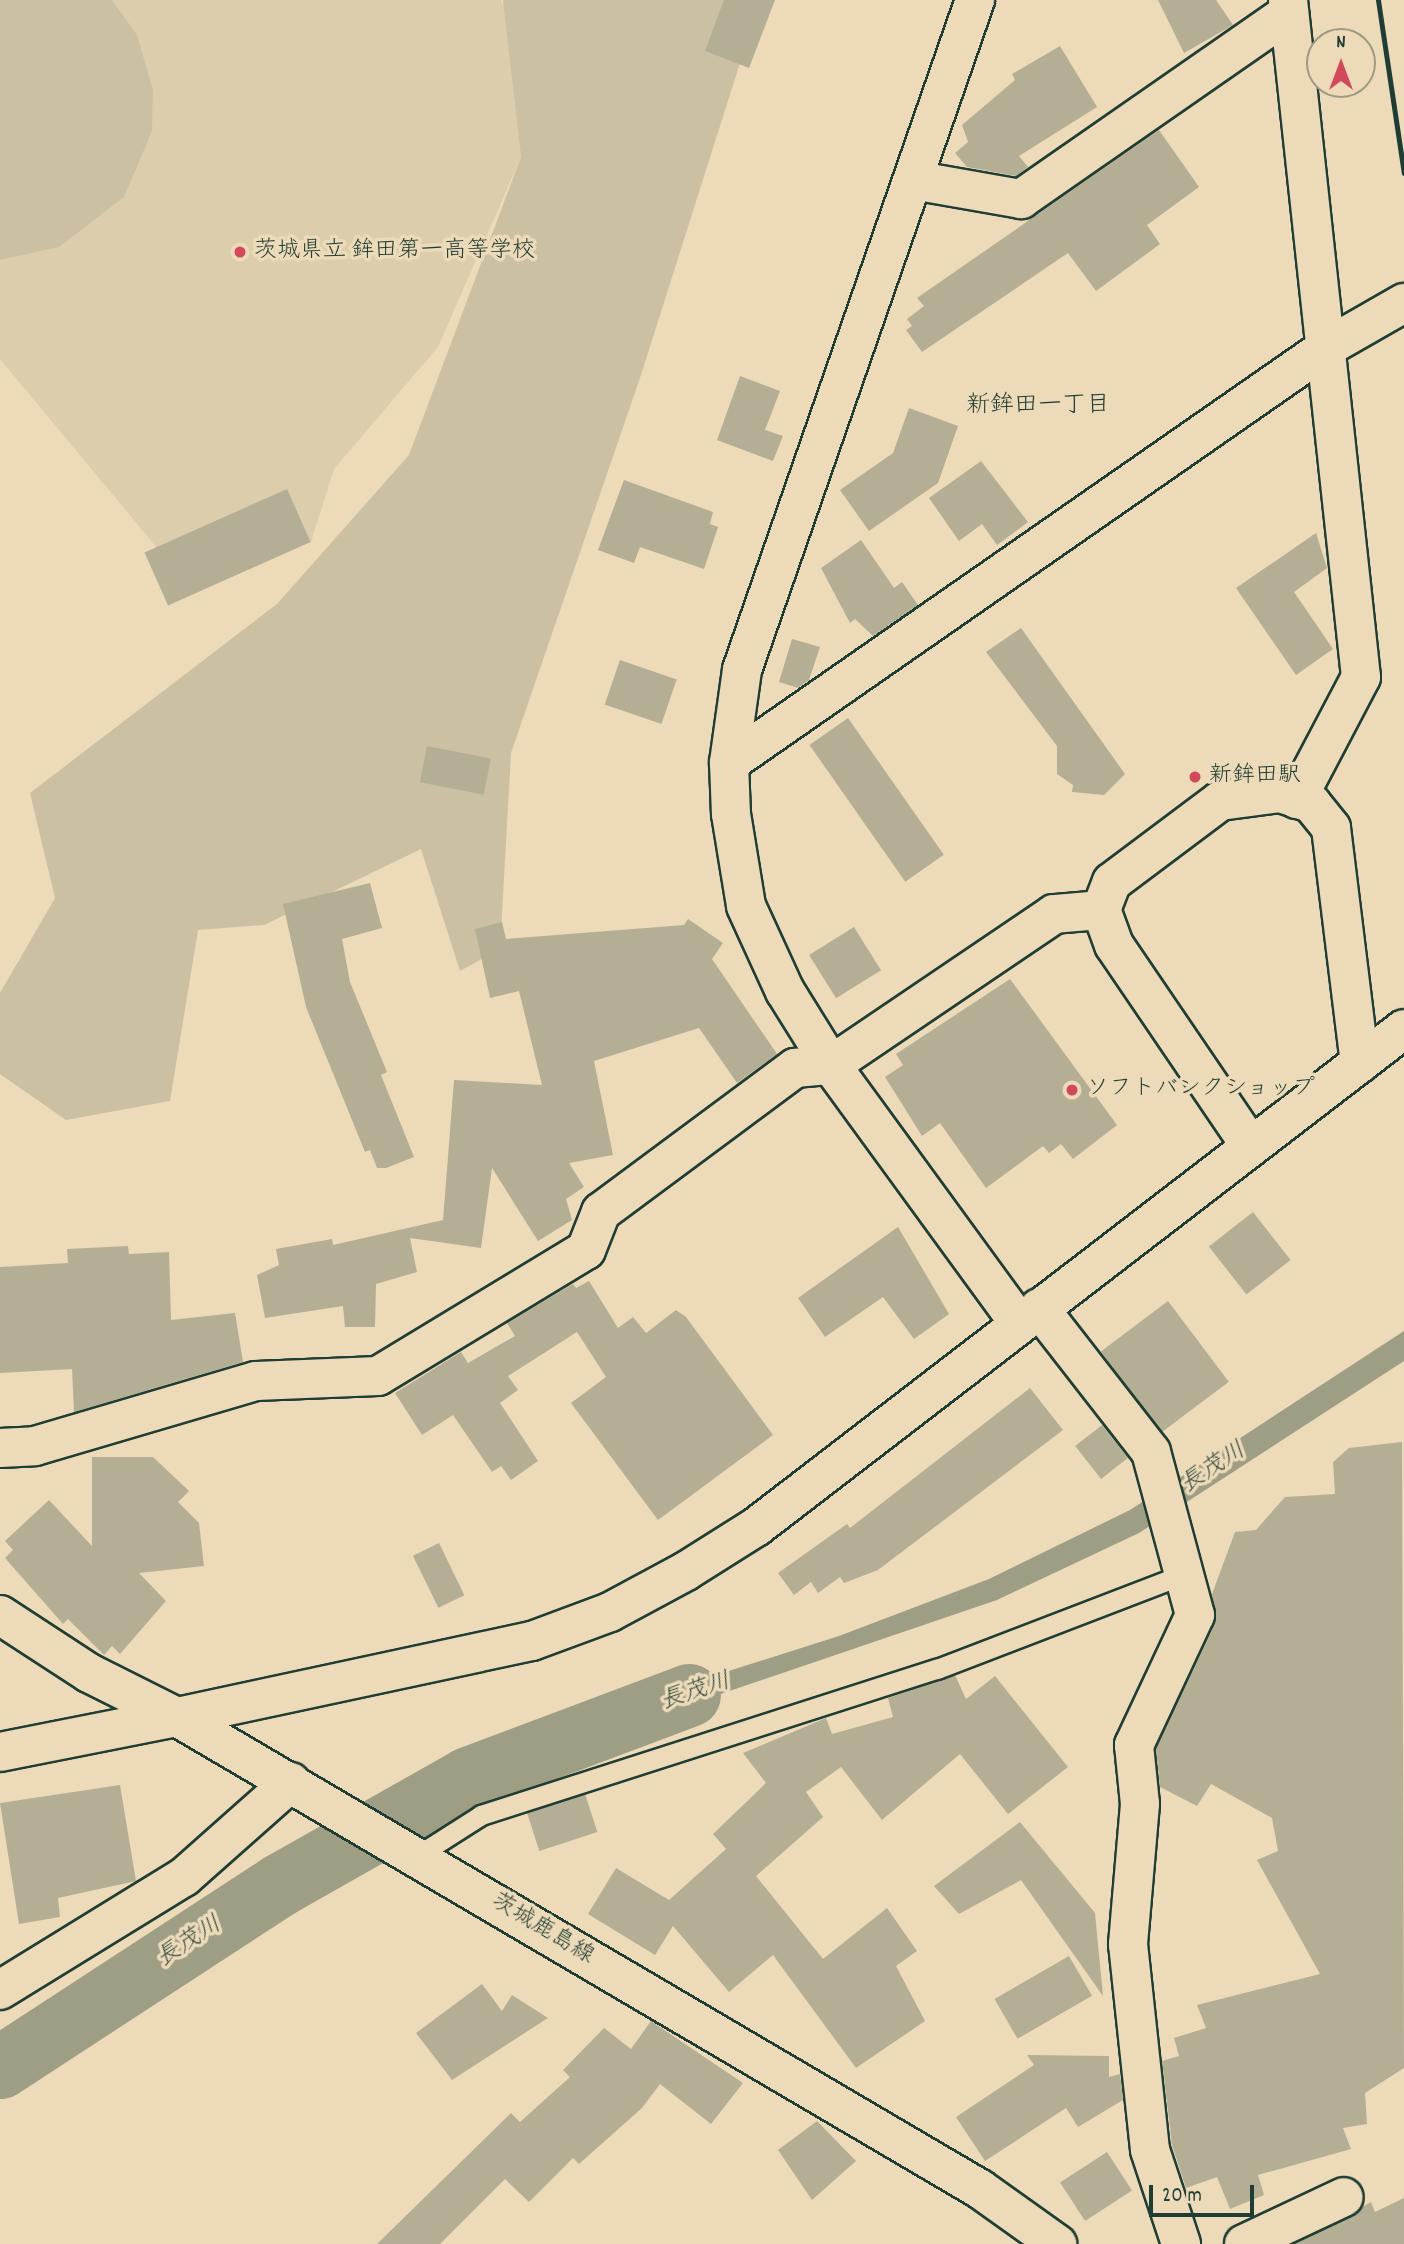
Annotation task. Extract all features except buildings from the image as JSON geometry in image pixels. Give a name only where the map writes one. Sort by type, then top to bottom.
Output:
[{"type":"street","points":[[975,0],[741,670],[729,763],[734,856],[746,906],[785,991],[831,1065],[1029,1315],[1152,1452],[1159,1472],[1179,1568],[1195,1615],[1134,1745],[1140,1804],[1128,1944],[1150,2150],[1181,2244]]},
{"type":"street","points":[[913,180],[1021,199],[1289,6],[1361,677],[1297,799]]},
{"type":"street","points":[[729,763],[1327,347],[1404,303]]},
{"type":"street","points":[[1251,1145],[1114,946],[1101,910],[1112,882],[1220,801],[1260,792],[1297,799],[1311,803],[1331,828],[1360,1063]]},
{"type":"street","points":[[0,1448],[35,1446],[256,1381],[379,1376],[586,1250],[601,1212],[794,1068],[831,1065],[1054,914],[1101,910]]},
{"type":"street","points":[[0,1752],[432,1666],[532,1641],[610,1612],[756,1527],[1404,1029]]},
{"type":"street","name":"茨城鹿島線","points":[[0,1615],[89,1672],[177,1717],[304,1788],[980,2189],[1057,2244]]},
{"type":"street","points":[[0,1990],[184,1877],[304,1788]]},
{"type":"street","points":[[1244,2244],[1344,2197]]},
{"type":"lane","points":[[407,1850],[481,1815],[937,1669],[1179,1568]]},
{"type":"shaded area","name":"茨城県立 鉾田第一高等学校","points":[[0,0],[501,0],[508,16],[521,157],[438,347],[334,469],[311,542],[177,572],[0,359]]},
{"type":"shaded area","points":[[0,0],[112,0],[137,35],[153,90],[152,131],[124,197],[59,247],[0,260]]},
{"type":"shaded area","points":[[503,0],[760,0],[641,375],[511,753],[500,949],[460,971],[421,849],[264,925],[198,930],[170,1101],[66,1120],[0,1074],[0,993],[55,898],[30,793],[277,604],[409,455],[521,157]]},
{"type":"water","points":[[1404,1331],[1404,1361],[1139,1533],[997,1600],[609,1732],[603,1711],[839,1636],[989,1579],[1130,1510]]},
{"type":"waterway","name":"長茂川","points":[[0,2067],[279,1885],[468,1778],[689,1695]]},
{"type":"railway","points":[[1378,0],[1404,173]]},
{"type":"place","name":"茨城県立 鉾田第一高等学校","points":[[240,252]]},
{"type":"place","name":"新鉾田駅","points":[[1195,777]]},
{"type":"place","name":"ソフトバンクショップ","points":[[1072,1090]]},
{"type":"district","name":"新鉾田一丁目","points":[[1038,407]]}]
